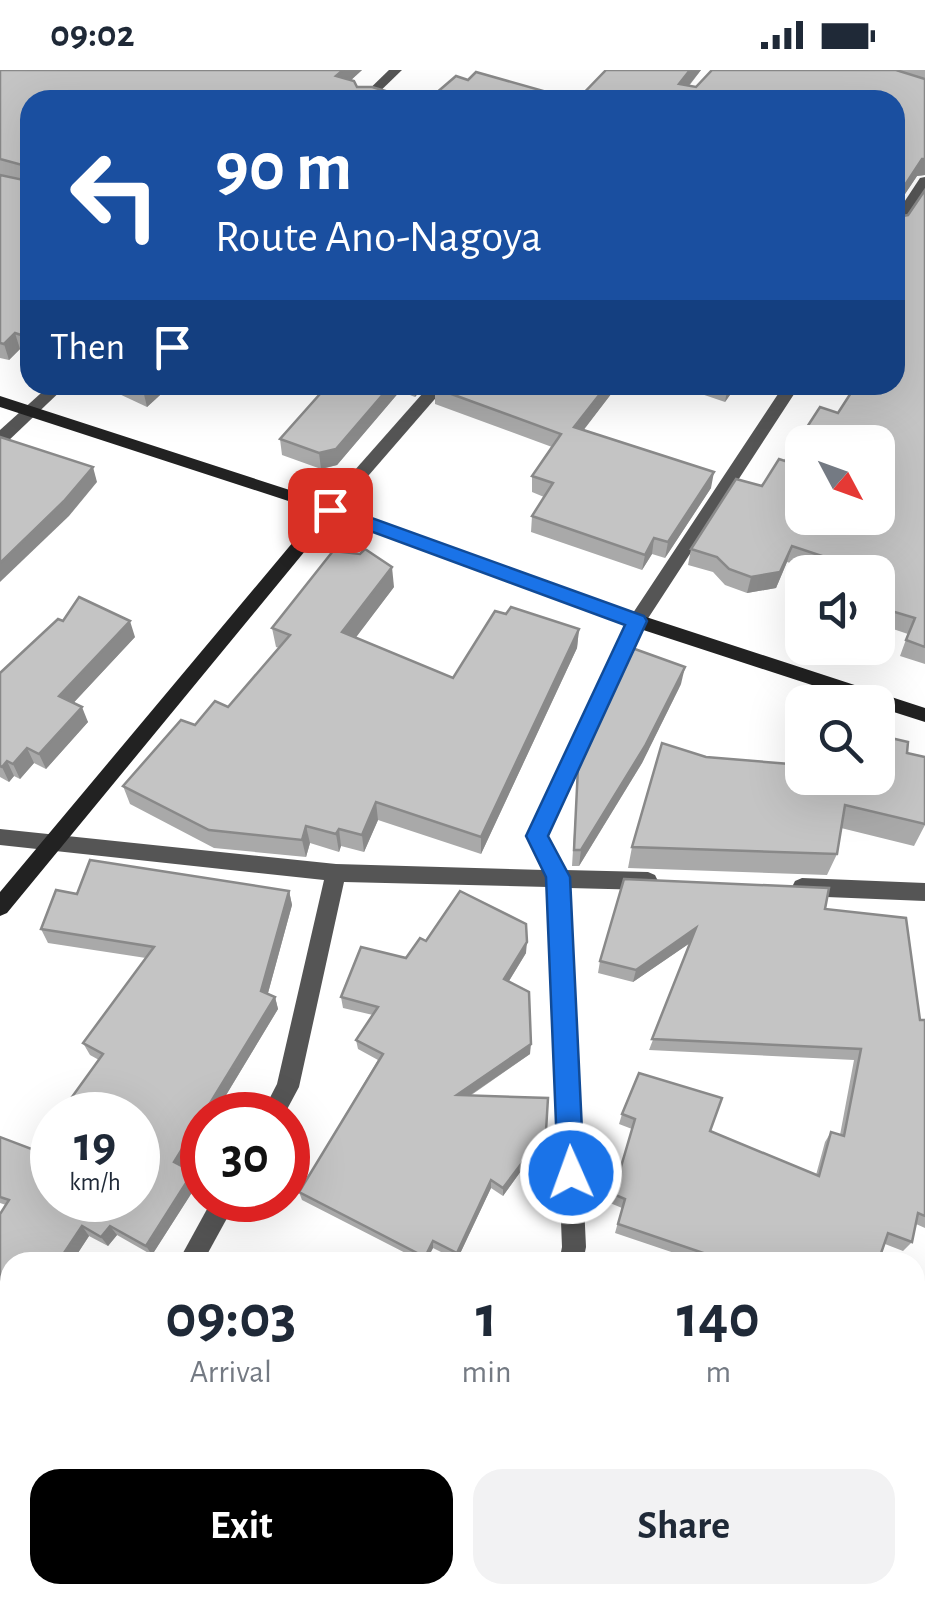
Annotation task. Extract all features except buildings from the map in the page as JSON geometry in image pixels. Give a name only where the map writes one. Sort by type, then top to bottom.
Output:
[{"type":"main road","points":[[0,400],[330,510],[637,621],[925,715]]},
{"type":"main road","points":[[0,907],[330,510]]},
{"type":"street","points":[[375,90],[396,70]]},
{"type":"street","points":[[905,211],[925,181]]},
{"type":"street","points":[[0,439],[48,395]]},
{"type":"street","points":[[330,510],[430,395]]},
{"type":"street","points":[[573,1252],[558,877],[537,836],[637,621],[785,395]]},
{"type":"street","points":[[0,836],[336,873],[674,882]]},
{"type":"street","points":[[285,1092],[336,873]]},
{"type":"street","points":[[790,886],[925,892]]},
{"type":"street","points":[[196,1252],[213,1222]]},
{"type":"route","points":[[330,510],[637,621],[537,836],[558,877],[571,1173]]}]
